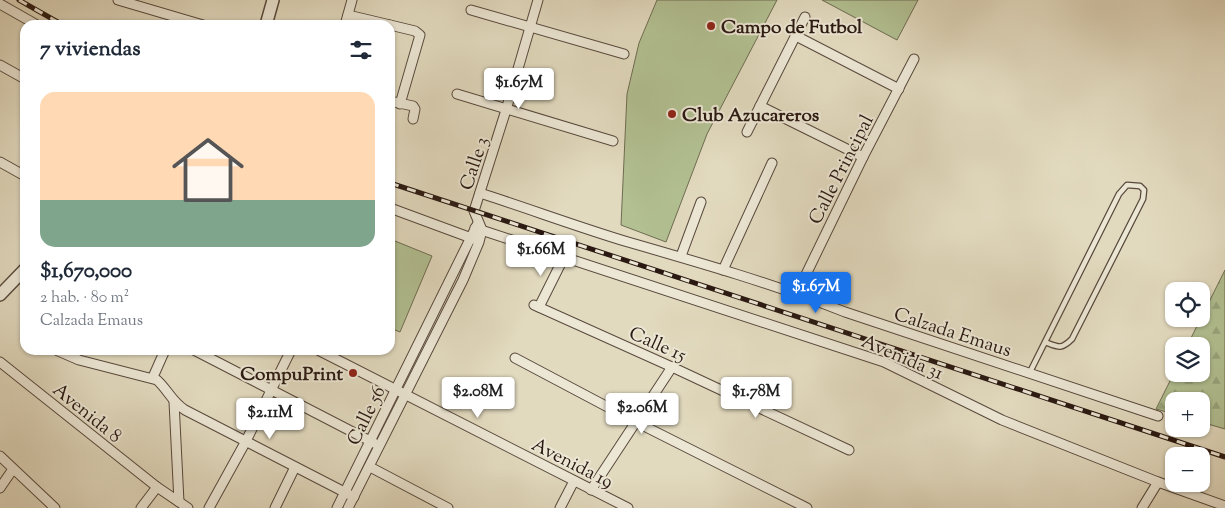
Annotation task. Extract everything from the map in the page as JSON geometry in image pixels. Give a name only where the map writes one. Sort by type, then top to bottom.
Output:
[{"type":"street","points":[[118,0],[186,20]]},
{"type":"street","points":[[269,20],[272,0]]},
{"type":"street","points":[[346,20],[352,0]]},
{"type":"street","name":"Calle 3","points":[[479,226],[474,211],[538,0]]},
{"type":"street","points":[[0,4],[28,20]]},
{"type":"street","points":[[471,10],[624,54]]},
{"type":"street","points":[[348,15],[369,20]]},
{"type":"street","points":[[747,132],[805,17]]},
{"type":"street","points":[[395,26],[415,31],[420,35],[400,104]]},
{"type":"street","points":[[796,36],[899,89]]},
{"type":"street","name":"Calle Principal","points":[[797,293],[863,157],[914,59]]},
{"type":"street","points":[[0,65],[20,76]]},
{"type":"street","points":[[457,94],[613,141]]},
{"type":"street","points":[[395,102],[413,106],[415,108],[413,119]]},
{"type":"street","points":[[760,106],[863,157]]},
{"type":"street","points":[[0,162],[20,173]]},
{"type":"street","points":[[723,270],[772,163]]},
{"type":"street","name":"Calzada Emaus","points":[[480,193],[627,242],[680,256],[797,293],[844,312],[1158,416]]},
{"type":"street","points":[[680,256],[701,202]]},
{"type":"street","points":[[395,210],[479,242]]},
{"type":"street","name":"Calle 56","points":[[337,508],[470,238],[479,226]]},
{"type":"street","name":"Calle 56","points":[[348,508],[463,280],[479,242],[479,226]]},
{"type":"street","name":"Avenida 31","points":[[479,226],[564,257],[884,362],[1002,420],[1158,482],[1210,505],[1225,506]]},
{"type":"street","name":"Calle 15","points":[[564,257],[537,306],[850,450]]},
{"type":"street","points":[[0,295],[20,274]]},
{"type":"street","points":[[68,355],[79,360],[153,377],[162,385],[174,402],[185,410],[354,497]]},
{"type":"street","points":[[153,377],[163,355]]},
{"type":"street","points":[[204,355],[380,446]]},
{"type":"street","points":[[210,508],[288,355]]},
{"type":"street","name":"Avenida 19","points":[[327,355],[628,508]]},
{"type":"street","points":[[515,358],[636,422],[807,508]]},
{"type":"street","name":"Avenida 8","points":[[0,362],[156,486],[188,508]]},
{"type":"street","points":[[591,490],[672,367]]},
{"type":"street","points":[[174,402],[179,502]]},
{"type":"street","points":[[0,456],[55,508]]},
{"type":"street","points":[[275,508],[295,466]]},
{"type":"street","points":[[370,467],[448,508]]},
{"type":"street","points":[[0,488],[13,469]]},
{"type":"street","points":[[560,508],[574,481]]},
{"type":"street","points":[[1142,508],[1158,482]]},
{"type":"street","points":[[141,508],[156,486]]},
{"type":"lane","points":[[1030,374],[1045,342],[1119,194],[1127,184],[1140,186],[1144,190],[1144,199],[1072,339],[1066,346],[1059,348],[1045,342]]},
{"type":"green space","name":"Club Azucareros","points":[[657,0],[777,0],[707,134],[666,242],[621,225],[627,94],[639,43]]},
{"type":"green space","points":[[822,0],[918,0],[897,40]]},
{"type":"green space","points":[[395,241],[432,256],[400,332],[395,330]]},
{"type":"green space","points":[[1225,270],[1225,429],[1210,425],[1210,392],[1165,392],[1165,412],[1156,409],[1170,382],[1210,382],[1210,337],[1192,337],[1196,327],[1210,327],[1210,300]]},
{"type":"railway","points":[[19,0],[54,20]]},
{"type":"railway","points":[[395,185],[1225,457]]},
{"type":"place","name":"Campo de Futbol","points":[[711,26]]},
{"type":"place","name":"Club Azucareros","points":[[672,114]]},
{"type":"place","name":"CompuPrint","points":[[353,373]]}]
